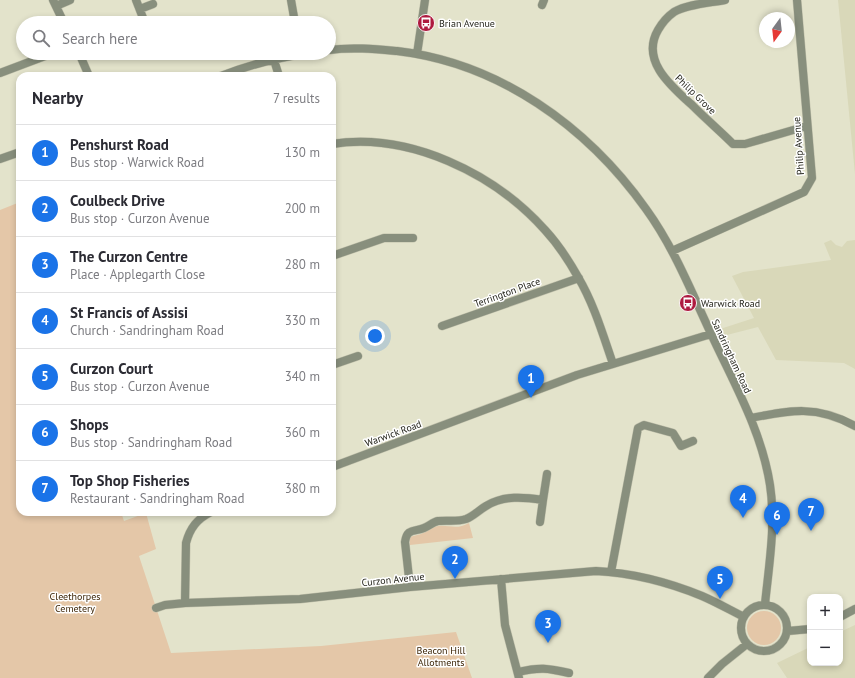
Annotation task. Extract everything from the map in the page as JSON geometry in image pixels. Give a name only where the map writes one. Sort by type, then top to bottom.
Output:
[{"type":"street","points":[[60,16],[54,3],[70,0]]},
{"type":"street","points":[[136,0],[142,16]]},
{"type":"street","points":[[291,0],[294,16]]},
{"type":"street","points":[[417,54],[425,0]]},
{"type":"street","name":"Philip Grove","points":[[725,0],[684,8],[667,18],[655,34],[653,44],[653,53],[659,70],[669,84],[733,144],[745,144],[807,126]]},
{"type":"street","name":"Philip Avenue","points":[[672,251],[804,192],[812,178],[796,0]]},
{"type":"street","points":[[140,9],[153,4]]},
{"type":"street","name":"Sandringham Road","points":[[336,49],[354,48],[375,49],[417,54],[459,64],[519,92],[552,112],[588,140],[620,174],[647,210],[672,251],[750,418],[763,453],[772,500],[772,527],[765,604]]},
{"type":"street","points":[[0,73],[34,60]]},
{"type":"street","points":[[82,60],[86,72]]},
{"type":"street","points":[[232,72],[274,60],[278,72]]},
{"type":"street","points":[[336,143],[376,142],[405,146],[433,154],[474,173],[500,190],[527,212],[557,244],[579,278],[595,313],[613,364]]},
{"type":"street","points":[[0,159],[16,153]]},
{"type":"street","points":[[336,255],[384,238],[413,238]]},
{"type":"street","name":"Terrington Place","points":[[442,326],[579,278]]},
{"type":"street","name":"Warwick Road","points":[[336,465],[577,375],[711,334]]},
{"type":"street","points":[[336,363],[358,356]]},
{"type":"street","points":[[750,418],[785,411],[805,410],[824,413],[855,426]]},
{"type":"street","points":[[611,572],[638,428],[644,425],[673,433],[681,446],[692,441]]},
{"type":"street","points":[[540,522],[547,474]]},
{"type":"street","points":[[410,587],[405,542],[406,536],[409,532],[424,528],[439,521],[465,520],[486,506],[504,499],[525,498],[543,500]]},
{"type":"street","points":[[186,603],[186,543],[192,527],[204,516]]},
{"type":"street","name":"Curzon Avenue","points":[[156,608],[165,605],[186,603],[300,599],[410,587],[596,571],[635,575],[670,584],[702,596],[744,617]]},
{"type":"street","points":[[501,579],[505,625],[518,675],[533,668],[547,668],[569,673]]},
{"type":"street","points":[[765,604],[773,606],[780,610],[788,623],[786,638],[775,649],[760,651],[753,648],[747,644],[743,638],[741,624],[744,617],[752,608],[765,604]]},
{"type":"street","points":[[843,615],[855,609]]},
{"type":"street","points":[[788,631],[807,629]]},
{"type":"street","points":[[708,678],[722,664],[747,644]]},
{"type":"shaded area","points":[[838,0],[855,0],[855,174]]},
{"type":"shaded area","points":[[831,240],[836,245],[842,247],[847,241],[855,240],[855,369],[844,363],[776,360],[758,327],[719,337],[717,330],[754,318],[732,276],[743,272],[831,260],[824,243]]},
{"type":"shaded area","points":[[855,625],[855,678],[787,678],[777,663],[807,648],[807,666],[843,666],[843,631]]},
{"type":"green space","name":"Cleethorpes Cemetery","points":[[16,204],[16,516],[122,516],[124,521],[138,516],[147,516],[156,549],[139,556],[171,653],[321,646],[456,632],[472,678],[0,678],[0,210]]},
{"type":"green space","points":[[469,523],[473,538],[410,545],[409,538],[421,534],[431,528],[438,526],[457,527]]},
{"type":"green space","points":[[761,611],[767,611],[776,616],[780,622],[780,634],[776,640],[767,645],[761,645],[752,640],[747,631],[747,625],[752,616]]},
{"type":"place","name":"Brian Avenue","points":[[426,23]]},
{"type":"place","name":"Warwick Road","points":[[688,303]]},
{"type":"place","name":"Penshurst Road","points":[[531,398]]},
{"type":"place","name":"St Francis of Assisi","points":[[743,518]]},
{"type":"place","name":"Top Shop Fisheries","points":[[811,531]]},
{"type":"place","name":"Shops","points":[[777,535]]},
{"type":"place","name":"Coulbeck Drive","points":[[455,579]]},
{"type":"place","name":"Curzon Court","points":[[720,599]]},
{"type":"place","name":"The Curzon Centre","points":[[548,643]]},
{"type":"park label","name":"Beacon Hill Allotments","points":[[441,656]]}]
